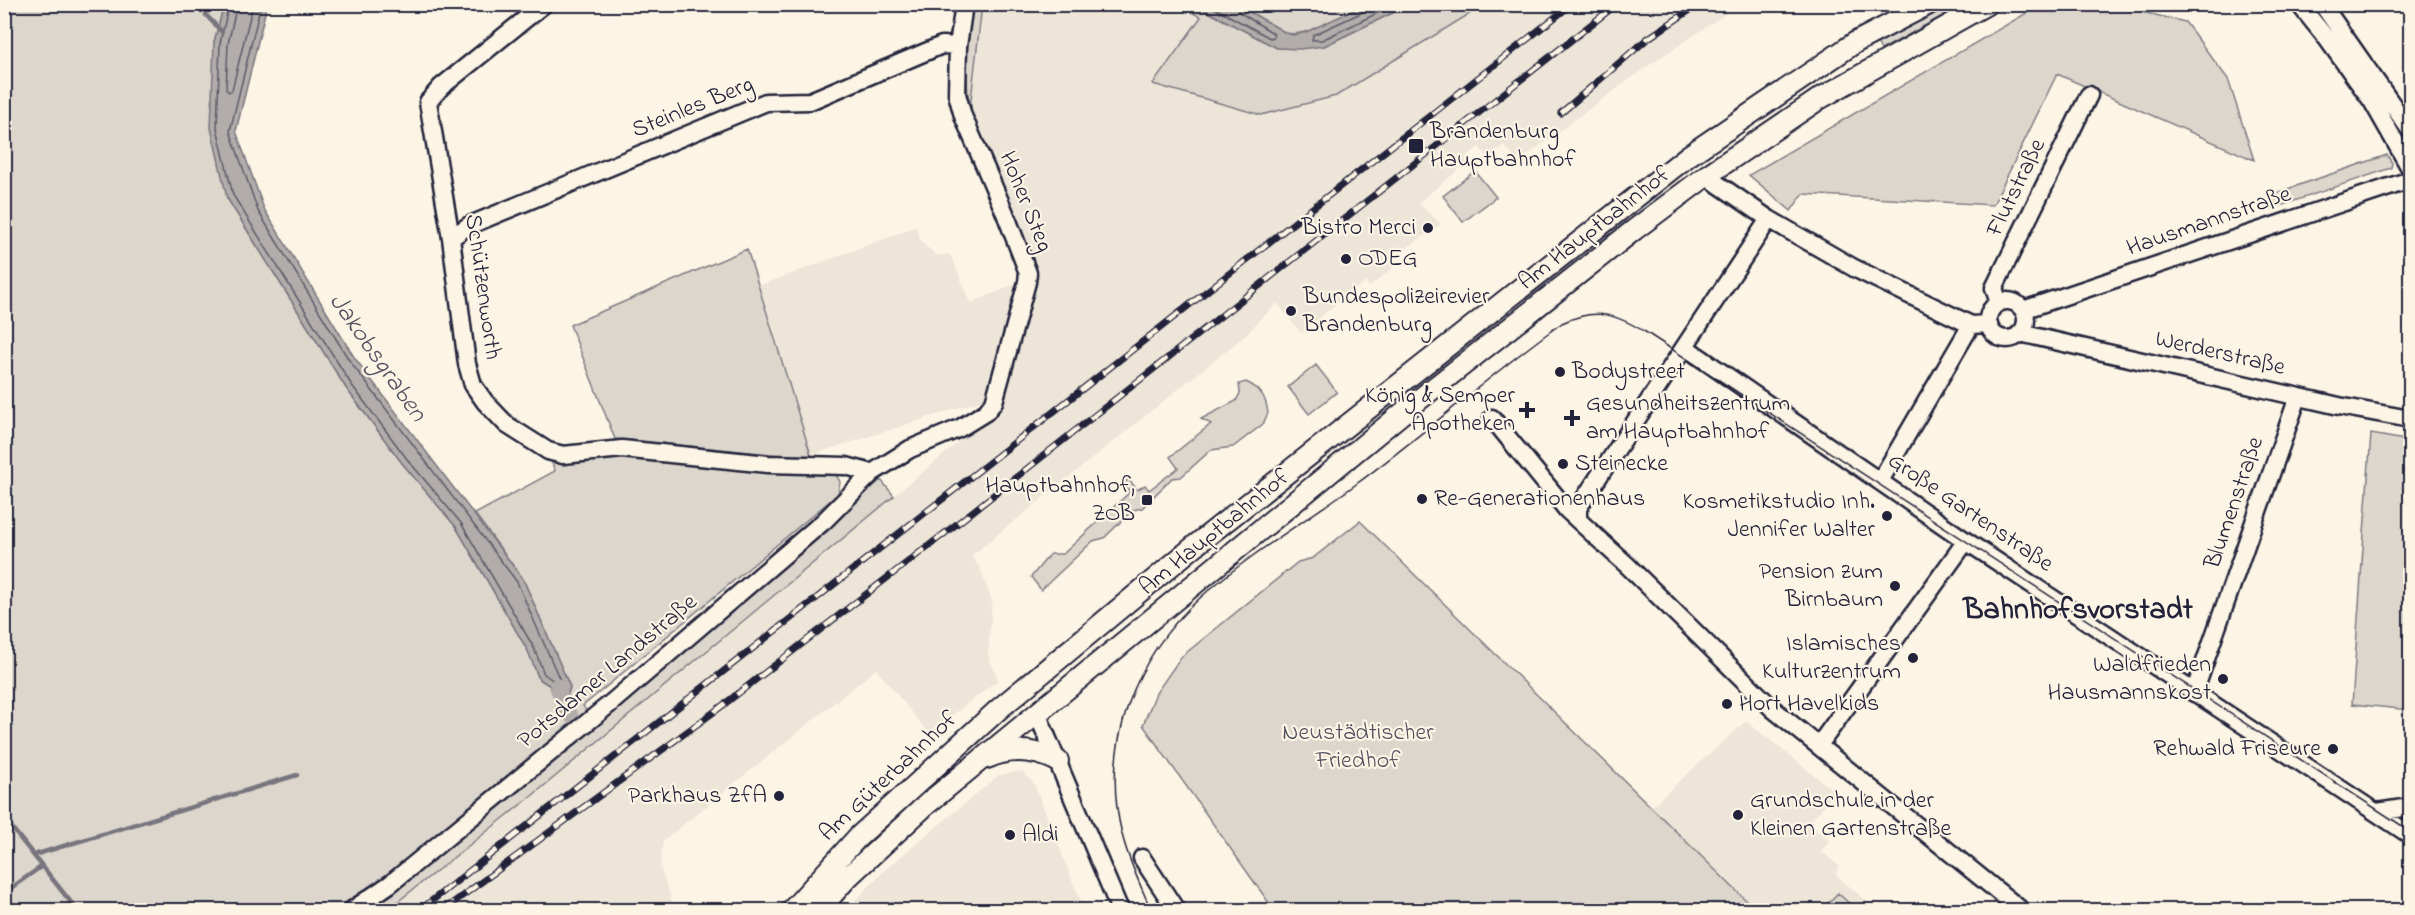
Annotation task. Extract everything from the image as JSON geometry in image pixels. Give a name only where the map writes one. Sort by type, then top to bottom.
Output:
[{"type":"main road","name":"Am Hauptbahnhof","points":[[1026,686],[1197,544],[1688,156],[1856,42],[1929,4]]},
{"type":"main road","name":"Am Hauptbahnhof","points":[[1037,713],[1428,392],[1706,176],[1819,99],[1987,4]]},
{"type":"main road","points":[[1856,42],[1872,69]]},
{"type":"main road","points":[[1688,156],[1706,176]]},
{"type":"main road","points":[[1026,686],[1037,713]]},
{"type":"main road","name":"Am Güterbahnhof","points":[[792,910],[857,838],[1026,686]]},
{"type":"main road","name":"Am Güterbahnhof","points":[[819,910],[847,878],[927,804],[1037,713]]},
{"type":"main road","points":[[972,767],[996,754],[1010,751],[1035,752],[1058,761]]},
{"type":"street","name":"Schützenworth","points":[[544,4],[441,87],[428,102],[451,238],[467,364],[473,385],[485,402],[507,424],[533,443],[548,451],[563,455],[622,449],[768,464],[846,466],[872,473]]},
{"type":"street","name":"Hoher Steg","points":[[887,462],[910,449],[960,428],[986,412],[994,402],[1027,282],[1028,273],[963,116],[957,94],[958,46],[964,4]]},
{"type":"street","points":[[2299,4],[2372,101],[2410,168]]},
{"type":"street","points":[[2322,4],[2410,130]]},
{"type":"street","name":"Steinles Berg","points":[[451,238],[468,226],[766,102],[810,101],[942,45],[958,46]]},
{"type":"street","name":"Flutstraße","points":[[1999,303],[1994,288],[2089,95]]},
{"type":"street","points":[[1706,176],[1769,219],[1854,268],[1971,325],[1989,324],[1990,313],[1999,303],[2009,302],[2019,306],[2023,310],[2026,322],[2020,333]]},
{"type":"street","name":"Hausmannstraße","points":[[2023,310],[2410,180]]},
{"type":"street","points":[[1578,518],[1578,508],[1769,219]]},
{"type":"street","name":"Werderstraße","points":[[1989,324],[1999,337],[2010,339],[2020,333],[2298,397],[2410,420]]},
{"type":"street","points":[[1880,481],[1971,325]]},
{"type":"street","name":"Große Gartenstraße","points":[[1685,347],[1966,541],[2410,835]]},
{"type":"street","name":"Blumenstraße","points":[[2194,693],[2298,397]]},
{"type":"street","points":[[1492,418],[1567,510],[1578,518],[1773,709],[2021,910]]},
{"type":"street","name":"Potsdamer Landstraße","points":[[352,910],[390,884],[611,703],[824,520],[872,473],[887,462]]},
{"type":"street","points":[[1819,745],[1966,541]]},
{"type":"street","points":[[1037,713],[1120,910]]},
{"type":"street","points":[[2377,812],[2410,807]]},
{"type":"street","points":[[1142,858],[1176,910]]},
{"type":"shaded area","points":[[1676,4],[1678,6],[1739,5],[1642,70],[1518,162],[1504,145],[1489,158],[1479,147],[1465,158],[1468,162],[1418,203],[1441,224],[1389,263],[1394,267],[1369,287],[1366,282],[1352,291],[1301,333],[1277,303],[1242,338],[971,556],[980,568],[992,601],[988,655],[998,680],[929,733],[876,669],[663,841],[660,867],[675,910],[387,910],[533,795],[1000,408],[1035,283],[971,116],[982,5],[1178,5],[1202,17],[1153,83],[1438,32],[1484,5]]},
{"type":"shaded area","points":[[916,227],[921,242],[937,256],[950,254],[971,303],[1020,282],[986,399],[811,455],[759,286]]},
{"type":"shaded area","name":"Grundschule in der Kleinen Gartenstraße","points":[[1746,721],[1835,792],[1809,823],[1830,841],[1821,851],[1840,867],[1835,874],[1876,910],[1757,910],[1652,806]]},
{"type":"shaded area","points":[[1022,771],[1034,784],[1084,910],[846,910],[887,868],[999,775]]},
{"type":"green space","points":[[2042,4],[2135,5],[2142,12],[2185,22],[2228,79],[2254,160],[2057,74],[1993,205],[1803,194],[1791,211],[1749,175]]},
{"type":"green space","points":[[5,5],[224,5],[214,42],[227,198],[346,388],[402,463],[456,527],[528,651],[539,679],[549,685],[564,706],[570,687],[523,579],[475,514],[555,471],[550,458],[625,452],[835,473],[840,482],[838,494],[583,706],[595,723],[881,480],[894,496],[533,795],[387,910],[5,910]]},
{"type":"green space","points":[[971,5],[982,5],[971,116],[967,47]]},
{"type":"green space","points":[[1178,5],[1195,5],[1277,48],[1324,46],[1409,5],[1484,5],[1336,96],[1261,115],[1153,84],[1201,17]]},
{"type":"green space","points":[[1238,5],[1365,5],[1326,25],[1295,34],[1286,33]]},
{"type":"green space","points":[[1949,5],[1962,5],[1881,50],[1877,42]]},
{"type":"green space","points":[[2387,155],[2392,163],[2391,168],[2271,209],[2267,196]]},
{"type":"green space","points":[[1475,171],[1496,197],[1463,222],[1443,196]]},
{"type":"green space","points":[[747,249],[811,455],[801,457],[615,439],[570,325]]},
{"type":"green space","points":[[1316,365],[1337,392],[1309,414],[1288,387]]},
{"type":"green space","points":[[1246,382],[1259,391],[1266,402],[1268,413],[1263,424],[1233,447],[1211,450],[1181,477],[1172,478],[1142,508],[1133,510],[1104,538],[1093,541],[1041,590],[1031,577],[1050,554],[1063,554],[1130,492],[1126,487],[1119,487],[1129,479],[1137,490],[1145,485],[1149,490],[1178,468],[1170,457],[1211,424],[1201,419],[1236,401],[1240,393],[1239,384]]},
{"type":"green space","points":[[2371,434],[2410,441],[2410,710],[2352,704]]},
{"type":"green space","name":"Neustädtischer Friedhof","points":[[1360,521],[1756,910],[1274,910],[1143,725],[1156,693],[1181,657],[1298,562],[1313,558]]},
{"type":"green space","points":[[1838,893],[1856,910],[1821,910]]},
{"type":"water","points":[[224,5],[267,5],[236,131],[264,209],[354,357],[523,579],[570,687],[564,706],[557,704],[549,685],[539,679],[528,651],[456,527],[402,463],[346,388],[227,198],[211,128],[214,42]]},
{"type":"water","points":[[1195,5],[1238,5],[1293,35],[1306,32],[1365,5],[1409,5],[1324,46],[1300,49],[1277,48]]},
{"type":"waterway","points":[[206,15],[222,32]]},
{"type":"waterway","name":"Jakobsgraben","points":[[557,686],[564,706],[571,716]]},
{"type":"waterway","points":[[34,855],[297,775]]},
{"type":"waterway","points":[[4,818],[77,910]]},
{"type":"waterway","points":[[4,893],[42,866]]},
{"type":"tram line","points":[[1151,910],[1131,863],[1122,834],[1116,801],[1116,768],[1120,736],[1128,705],[1157,647],[1177,621],[1201,597],[1238,567],[1336,499],[1562,323],[1585,315],[1596,314],[1615,317],[1647,333],[2410,831]]},
{"type":"railway","points":[[420,910],[1572,4]]},
{"type":"railway","points":[[443,910],[718,709],[1617,4]]},
{"type":"railway","points":[[1561,113],[1647,39],[1699,4]]},
{"type":"place","name":"Brandenburg Hauptbahnhof","points":[[1416,146]]},
{"type":"place","name":"Bistro Merci","points":[[1428,228]]},
{"type":"place","name":"ODEG","points":[[1346,259]]},
{"type":"place","name":"Bundespolizeirevier Brandenburg","points":[[1291,311]]},
{"type":"place","name":"Bodystreet","points":[[1560,372]]},
{"type":"place","name":"König & Semper Apotheken","points":[[1527,410]]},
{"type":"place","name":"Gesundheitszentrum am Hauptbahnhof","points":[[1572,418]]},
{"type":"place","name":"Steinecke","points":[[1563,464]]},
{"type":"place","name":"Re-Generationenhaus","points":[[1422,499]]},
{"type":"place","name":"Hauptbahnhof, ZOB","points":[[1147,500]]},
{"type":"place","name":"Kosmetikstudio Inh. Jennifer Walter","points":[[1887,516]]},
{"type":"place","name":"Pension zum Birnbaum","points":[[1895,586]]},
{"type":"place","name":"Islamisches Kulturzentrum","points":[[1913,658]]},
{"type":"place","name":"Waldfrieden Hausmannskost","points":[[2223,679]]},
{"type":"place","name":"Hort Havelkids","points":[[1727,704]]},
{"type":"place","name":"Rehwald Friseure","points":[[2333,749]]},
{"type":"place","name":"Parkhaus ZfA","points":[[779,796]]},
{"type":"place","name":"Grundschule in der Kleinen Gartenstraße","points":[[1738,815]]},
{"type":"place","name":"Aldi","points":[[1010,835]]},
{"type":"district","name":"Bahnhofsvorstadt","points":[[2078,611]]}]
